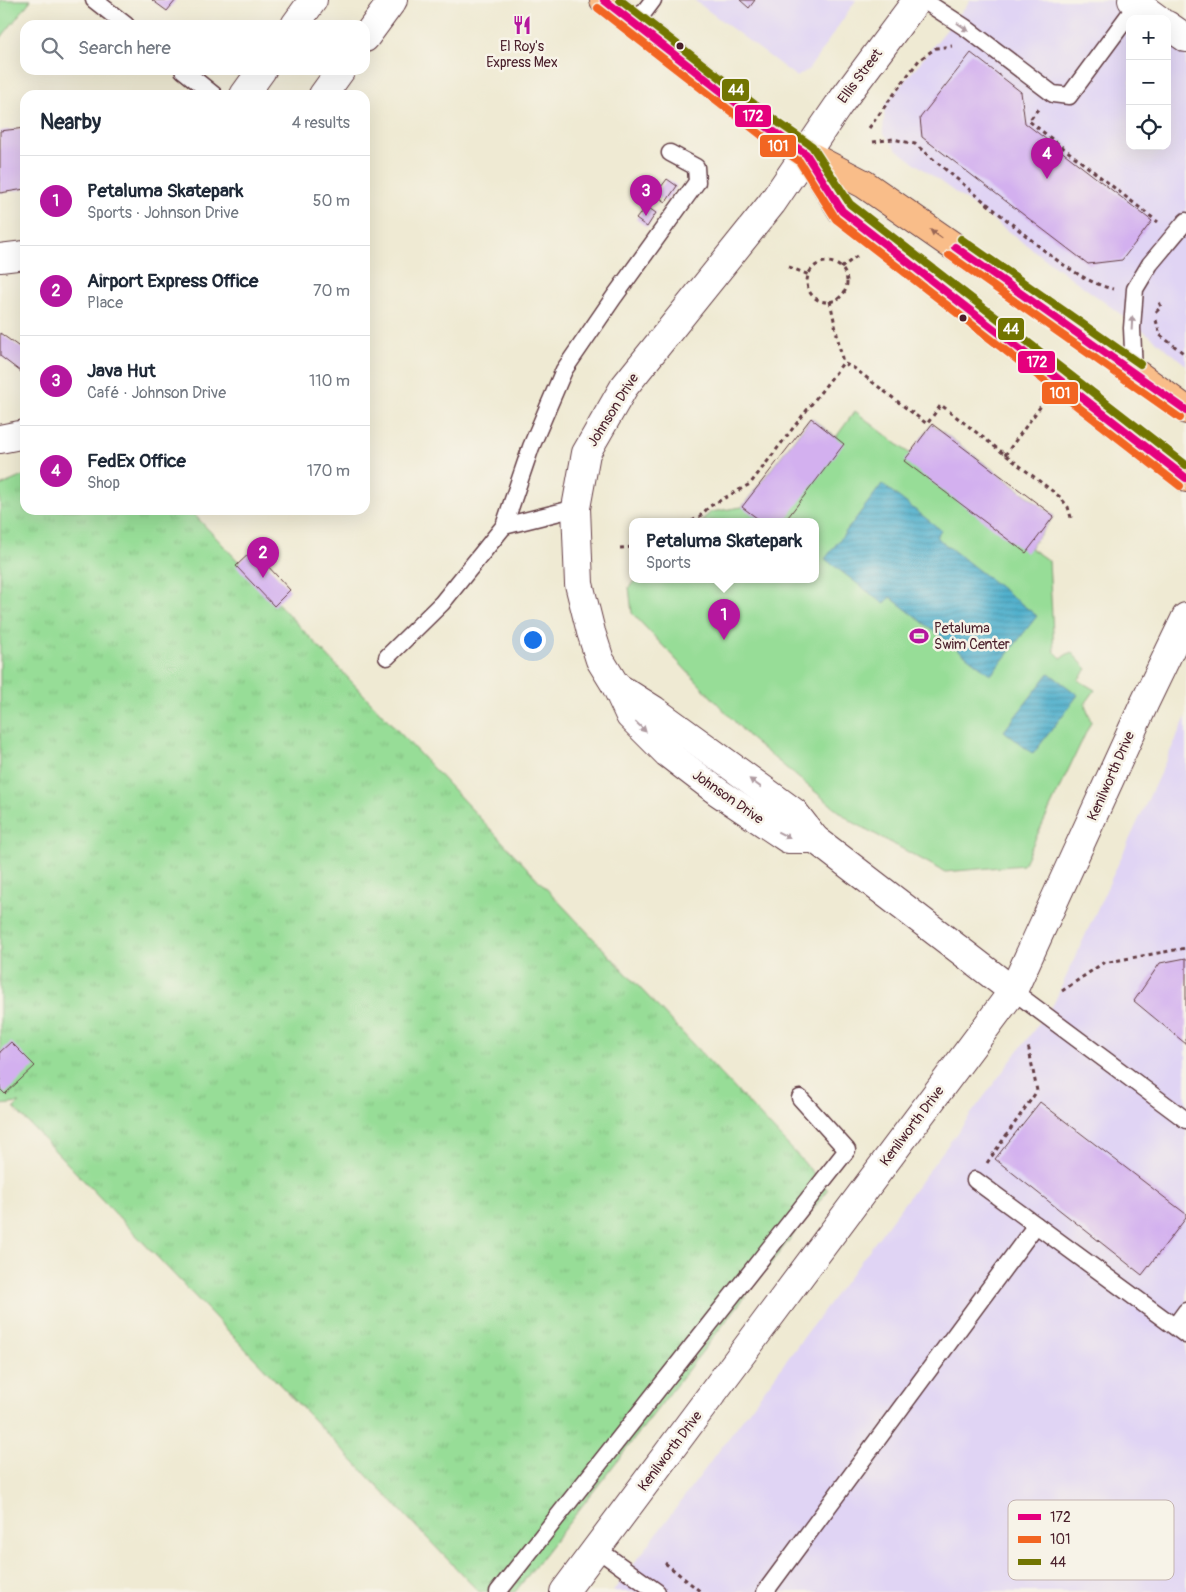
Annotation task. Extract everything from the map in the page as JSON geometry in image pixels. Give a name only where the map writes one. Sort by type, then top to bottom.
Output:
[{"type":"main road","points":[[604,0],[770,129],[806,154],[864,184],[1186,410]]},
{"type":"main road","points":[[806,154],[842,211],[1186,478]]},
{"type":"street","points":[[299,20],[313,0]]},
{"type":"street","points":[[370,31],[393,0]]},
{"type":"street","name":"Ellis Street","points":[[806,154],[838,106],[917,0]]},
{"type":"street","points":[[1171,28],[1186,38]]},
{"type":"street","points":[[248,90],[258,75]]},
{"type":"street","points":[[327,90],[337,75]]},
{"type":"street","name":"Johnson Drive","points":[[806,154],[772,203],[624,387],[586,453],[576,508],[579,584],[600,660],[616,686],[662,715],[794,812],[815,839],[1013,991]]},
{"type":"street","points":[[0,258],[20,256]]},
{"type":"street","points":[[0,438],[20,435]]},
{"type":"street","name":"Kenilworth Drive","points":[[564,1592],[1013,991],[1145,702],[1186,617]]},
{"type":"lane","points":[[94,0],[120,20]]},
{"type":"lane","points":[[635,24],[653,0]]},
{"type":"lane","points":[[923,0],[966,28],[1053,94],[1069,96],[1142,8]]},
{"type":"lane","points":[[189,75],[208,90]]},
{"type":"lane","points":[[387,657],[442,603],[504,526],[531,447],[564,370],[614,297],[698,182],[696,167],[670,153]]},
{"type":"lane","points":[[1134,372],[1132,328],[1135,289],[1150,264],[1186,221]]},
{"type":"lane","points":[[504,526],[576,508]]},
{"type":"lane","points":[[1013,991],[1186,1120]]},
{"type":"lane","points":[[498,1592],[847,1150],[800,1098]]},
{"type":"lane","points":[[975,1180],[1180,1331],[1186,1311]]},
{"type":"lane","points":[[765,1592],[1036,1225]]},
{"type":"lane","points":[[597,1549],[657,1592]]},
{"type":"path","points":[[868,128],[919,60],[936,48],[960,46]]},
{"type":"path","points":[[1039,108],[1028,121],[1152,217],[1158,222],[1155,226]]},
{"type":"path","points":[[873,142],[893,139],[915,144],[1073,271],[1102,286],[1115,290]]},
{"type":"path","points":[[841,268],[860,254]]},
{"type":"path","points":[[830,262],[845,272],[847,279],[845,291],[836,300],[830,302],[817,298],[812,294],[808,282],[809,275],[817,265],[830,262]]},
{"type":"path","points":[[788,267],[809,275]]},
{"type":"path","points":[[1157,298],[1161,307],[1155,313],[1160,335],[1186,356]]},
{"type":"path","points":[[697,518],[710,506],[750,484],[843,363],[830,302]]},
{"type":"path","points":[[843,363],[854,368],[927,424],[941,405],[1060,496],[1068,508],[1072,521]]},
{"type":"path","points":[[1005,454],[1048,396]]},
{"type":"path","points":[[620,548],[629,547]]},
{"type":"path","points":[[1062,991],[1103,963],[1186,948]]},
{"type":"path","points":[[975,1180],[1036,1090],[1028,1045]]},
{"type":"path","points":[[664,1563],[701,1592]]},
{"type":"shaded area","points":[[694,0],[856,0],[809,69],[797,77]]},
{"type":"shaded area","points":[[971,0],[1155,0],[1186,23],[1186,365],[1153,338],[896,149],[883,132],[885,105]]},
{"type":"shaded area","points":[[1186,717],[1186,1592],[613,1592],[1054,1003]]},
{"type":"green space","points":[[0,0],[31,0],[0,39]]},
{"type":"green space","name":"Petaluma Swim Center","points":[[855,411],[910,454],[932,424],[1054,516],[1030,548],[1049,561],[1054,651],[1061,658],[1071,652],[1087,669],[1078,680],[1095,690],[1085,704],[1091,722],[1023,865],[945,872],[851,821],[751,739],[632,613],[629,587],[632,583],[819,583],[819,518],[704,518],[711,512],[742,507],[811,418],[836,437]]},
{"type":"green space","points":[[20,477],[20,515],[195,515],[801,1159],[828,1190],[515,1592],[479,1592],[14,1108],[19,1103],[0,1105],[0,486]]},
{"type":"water","name":"Petaluma Swim Center","points":[[882,484],[941,530],[936,537],[1037,616],[991,675],[890,597],[884,604],[825,559]]},
{"type":"water","points":[[1049,673],[1078,695],[1033,754],[1004,731]]},
{"type":"building","points":[[152,0],[176,0],[167,11]]},
{"type":"building","points":[[740,0],[755,0],[749,8]]},
{"type":"building","points":[[971,53],[1021,92],[1025,123],[1152,221],[1122,260],[1088,264],[922,137],[920,118]]},
{"type":"building","points":[[20,129],[20,190],[0,193],[0,131]]},
{"type":"building","points":[[667,179],[677,186],[666,202],[655,195]]},
{"type":"building","points":[[646,206],[656,213],[647,227],[636,219]]},
{"type":"building","points":[[0,333],[20,347],[20,371],[0,356]]},
{"type":"building","points":[[811,418],[844,444],[787,518],[757,518],[742,507]]},
{"type":"building","points":[[932,424],[1054,516],[1026,553],[904,461]]},
{"type":"building","points":[[253,550],[290,590],[274,606],[236,566]]},
{"type":"building","points":[[1186,958],[1186,1044],[1134,1001],[1160,963]]},
{"type":"building","points":[[11,1042],[35,1066],[5,1094],[0,1089],[0,1052]]},
{"type":"building","points":[[1040,1102],[1186,1214],[1186,1218],[1142,1275],[995,1159]]},
{"type":"transit line","name":"172","points":[[604,0],[770,129],[806,154],[842,211],[1186,478]]},
{"type":"transit line","name":"44","points":[[620,0],[776,121],[812,146],[850,204],[1186,465]]},
{"type":"transit line","name":"101","points":[[598,8],[764,137],[799,161],[836,219],[1180,486]]},
{"type":"transit line","name":"44","points":[[961,239],[1140,364]]},
{"type":"transit line","name":"172","points":[[955,247],[1186,410]]},
{"type":"transit line","name":"101","points":[[949,255],[1180,418]]},
{"type":"place","name":"El Roy's Express Mex","points":[[522,25]]},
{"type":"place","name":"FedEx Office","points":[[1047,179]]},
{"type":"place","name":"Java Hut","points":[[646,216]]},
{"type":"place","name":"Airport Express Office","points":[[263,578]]},
{"type":"place","name":"Petaluma Swim Center","points":[[919,636]]},
{"type":"place","name":"Petaluma Skatepark","points":[[724,640]]}]
